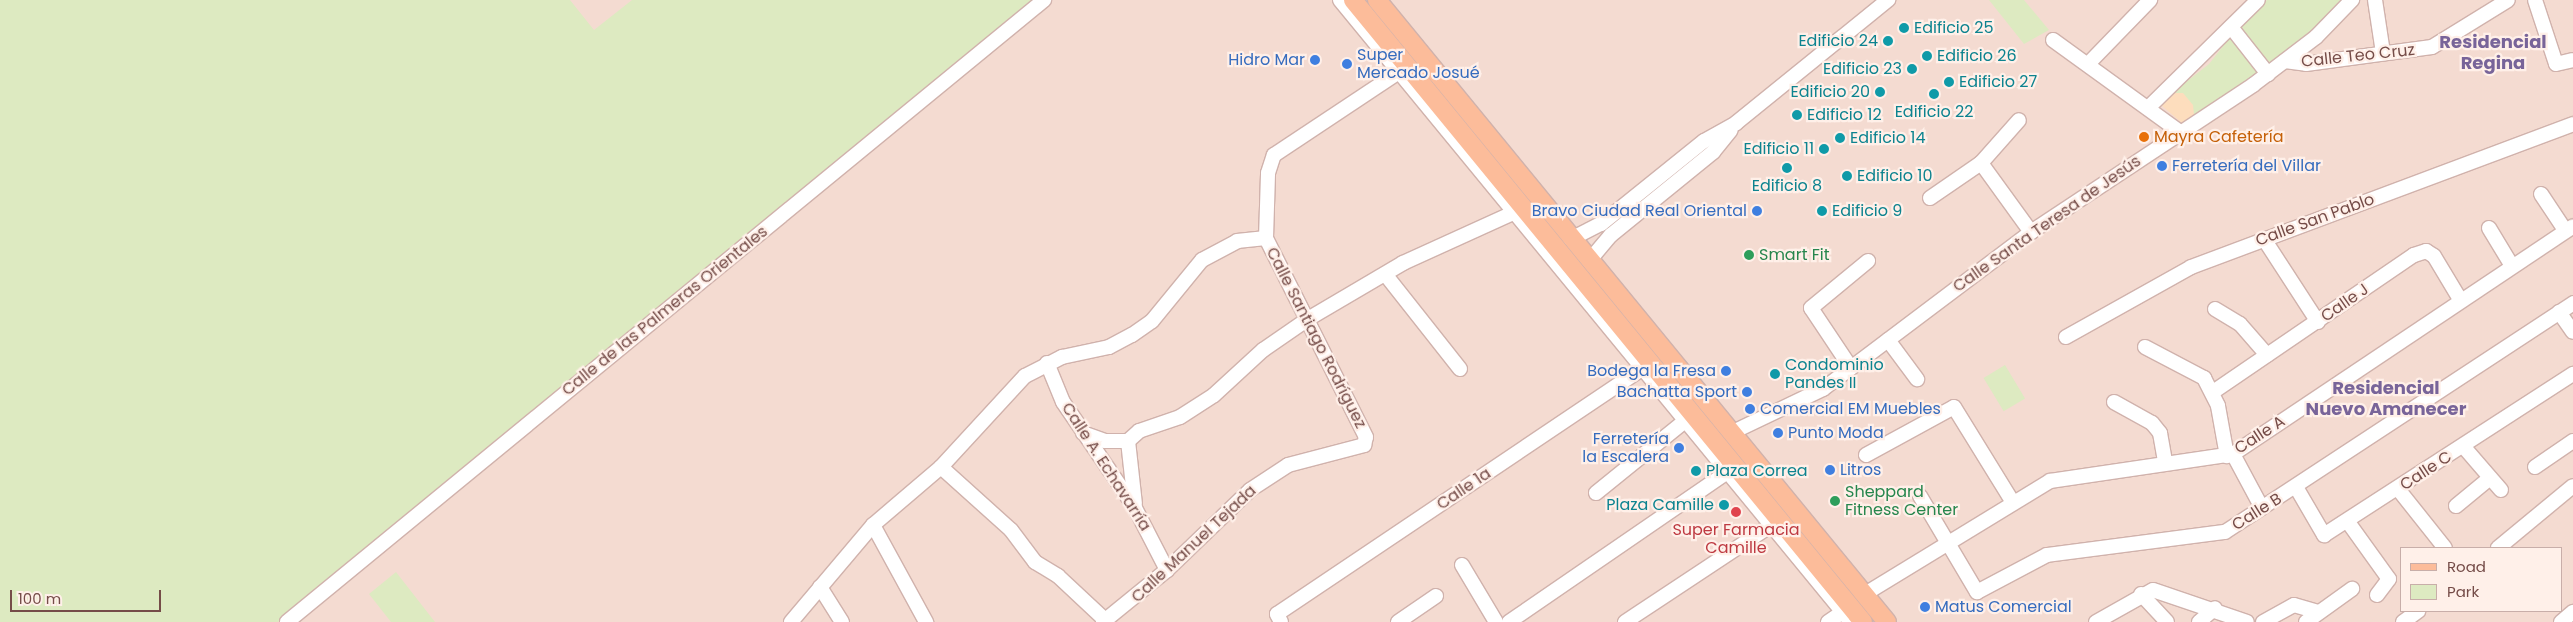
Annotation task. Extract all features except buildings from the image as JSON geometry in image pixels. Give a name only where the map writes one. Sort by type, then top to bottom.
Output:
[{"type":"main road","points":[[1353,0],[1403,69],[1848,613],[1863,622]]},
{"type":"main road","points":[[1377,0],[1571,239],[1887,622]]},
{"type":"street","name":"Calle de las Palmeras Orientales","points":[[286,622],[1044,0]]},
{"type":"street","points":[[791,622],[873,525],[941,466],[1025,376],[1047,364],[1110,347],[1132,335],[1152,321],[1202,260],[1237,241],[1266,238],[1268,173],[1274,155],[1403,69],[1340,0]]},
{"type":"street","points":[[1589,260],[1611,235],[1708,146],[1888,0]]},
{"type":"street","points":[[2089,63],[2150,0]]},
{"type":"street","points":[[2150,106],[2258,0]]},
{"type":"street","name":"Calle Santa Teresa de Jesús","points":[[1731,433],[1823,389],[2031,232],[2268,74],[2340,16],[2352,0]]},
{"type":"street","points":[[2375,0],[2383,53]]},
{"type":"street","name":"Calle Teo Cruz","points":[[2285,61],[2306,64],[2432,47],[2508,0]]},
{"type":"street","points":[[2535,0],[2556,64],[2573,60]]},
{"type":"street","points":[[2231,27],[2268,74]]},
{"type":"street","points":[[2053,40],[2150,106],[2180,132]]},
{"type":"street","points":[[1930,198],[1981,163],[2019,120]]},
{"type":"street","name":"Calle San Pablo","points":[[2066,338],[2159,282],[2264,239],[2573,124]]},
{"type":"street","points":[[1571,239],[1601,224],[1708,146]]},
{"type":"street","points":[[1981,163],[2031,232]]},
{"type":"street","points":[[2541,194],[2569,228]]},
{"type":"street","points":[[1083,433],[1105,441],[1128,441],[1139,431],[1180,417],[1214,395],[1263,350],[1308,318],[1385,274],[1519,211]]},
{"type":"street","points":[[2489,228],[2512,266]]},
{"type":"street","name":"Calle A","points":[[1864,594],[1945,541],[2050,481],[2166,462],[2230,455],[2569,228]]},
{"type":"street","name":"Calle Santiago Rodríguez","points":[[1266,238],[1308,318],[1332,377],[1366,437]]},
{"type":"street","points":[[2264,239],[2318,322]]},
{"type":"street","name":"Calle J","points":[[2213,392],[2426,251],[2434,256],[2461,301]]},
{"type":"street","points":[[1852,368],[1812,308],[1868,261]]},
{"type":"street","points":[[1385,274],[1460,369]]},
{"type":"street","name":"Calle B","points":[[1920,496],[1977,592],[2047,556],[2225,532],[2573,303]]},
{"type":"street","points":[[2214,309],[2240,324],[2267,355]]},
{"type":"street","points":[[2559,312],[2573,332]]},
{"type":"street","points":[[1888,340],[1916,379]]},
{"type":"street","points":[[2145,347],[2192,368],[2213,392],[2230,455],[2262,508]]},
{"type":"street","name":"Calle A. Echavarría","points":[[1047,364],[1083,433],[1135,508],[1167,570]]},
{"type":"street","points":[[1625,622],[1775,523],[1727,472],[1685,421],[1646,366]]},
{"type":"street","name":"Calle 1a","points":[[1279,618],[1646,366]]},
{"type":"street","name":"Calle C","points":[[2296,487],[2320,533],[2348,522],[2573,374]]},
{"type":"street","points":[[2114,402],[2152,423],[2160,433],[2166,462]]},
{"type":"street","points":[[1866,455],[1954,407],[2012,501]]},
{"type":"street","points":[[1596,493],[1685,421]]},
{"type":"street","name":"Calle Manuel Tejada","points":[[1104,621],[1167,570],[1250,490],[1288,465],[1357,450],[1366,437]]},
{"type":"street","points":[[1128,441],[1135,508]]},
{"type":"street","points":[[2535,467],[2573,441]]},
{"type":"street","points":[[2463,446],[2501,490]]},
{"type":"street","points":[[941,466],[1011,530],[1035,562],[1058,576],[1104,621]]},
{"type":"street","points":[[1509,622],[1727,472]]},
{"type":"street","points":[[2456,506],[2490,478]]},
{"type":"street","points":[[2499,547],[2573,486]]},
{"type":"street","points":[[2398,489],[2444,547]]},
{"type":"street","points":[[2348,522],[2389,579],[2377,595]]},
{"type":"street","points":[[873,525],[926,622]]},
{"type":"street","points":[[1462,565],[1496,622]]},
{"type":"street","points":[[820,587],[842,622]]},
{"type":"street","points":[[2096,622],[2141,594],[2153,590],[2215,608],[2247,622]]},
{"type":"street","points":[[2306,622],[2352,590]]},
{"type":"street","points":[[2141,594],[2167,622]]},
{"type":"street","points":[[1398,622],[1436,596]]},
{"type":"street","points":[[2263,622],[2294,605],[2320,612]]},
{"type":"street","points":[[2200,622],[2215,608]]},
{"type":"street","points":[[2403,622],[2417,612]]},
{"type":"street","points":[[1828,622],[1848,613]]},
{"type":"shaded area","points":[[0,0],[2573,0],[2573,622],[0,622]]},
{"type":"green space","points":[[0,0],[570,0],[594,30],[632,0],[1033,0],[278,622],[0,622]]},
{"type":"green space","points":[[1989,0],[2024,0],[2049,30],[2024,44]]},
{"type":"green space","points":[[2267,0],[2343,0],[2334,13],[2269,65],[2240,28]]},
{"type":"green space","points":[[2231,36],[2259,72],[2182,123],[2172,93],[2209,64]]},
{"type":"green space","points":[[2005,365],[2025,398],[2004,411],[1984,378]]},
{"type":"green space","points":[[396,572],[435,622],[391,622],[369,594]]},
{"type":"sand","points":[[2172,93],[2183,93],[2193,105],[2194,115],[2182,123],[2161,105]]},
{"type":"place","name":"Edificio 25","points":[[1904,28]]},
{"type":"place","name":"Edificio 24","points":[[1888,41]]},
{"type":"place","name":"Edificio 26","points":[[1927,56]]},
{"type":"place","name":"Hidro Mar","points":[[1315,60]]},
{"type":"place","name":"Super Mercado Josué","points":[[1347,64]]},
{"type":"place","name":"Edificio 23","points":[[1912,69]]},
{"type":"place","name":"Edificio 27","points":[[1949,82]]},
{"type":"place","name":"Edificio 20","points":[[1880,92]]},
{"type":"place","name":"Edificio 22","points":[[1934,94]]},
{"type":"place","name":"Edificio 12","points":[[1797,115]]},
{"type":"place","name":"Mayra Cafetería","points":[[2144,137]]},
{"type":"place","name":"Edificio 14","points":[[1840,138]]},
{"type":"place","name":"Edificio 11","points":[[1824,149]]},
{"type":"place","name":"Ferretería del Villar","points":[[2162,166]]},
{"type":"place","name":"Edificio 8","points":[[1787,168]]},
{"type":"place","name":"Edificio 10","points":[[1847,176]]},
{"type":"place","name":"Bravo Ciudad Real Oriental","points":[[1757,211]]},
{"type":"place","name":"Edificio 9","points":[[1822,211]]},
{"type":"place","name":"Smart Fit","points":[[1749,255]]},
{"type":"place","name":"Bodega la Fresa","points":[[1726,371]]},
{"type":"place","name":"Condominio Pandes II","points":[[1775,374]]},
{"type":"place","name":"Bachatta Sport","points":[[1747,392]]},
{"type":"place","name":"Comercial EM Muebles","points":[[1750,409]]},
{"type":"place","name":"Punto Moda","points":[[1778,433]]},
{"type":"place","name":"Ferretería la Escalera","points":[[1679,448]]},
{"type":"place","name":"Litros","points":[[1830,470]]},
{"type":"place","name":"Plaza Correa","points":[[1696,471]]},
{"type":"place","name":"Sheppard Fitness Center","points":[[1835,501]]},
{"type":"place","name":"Plaza Camille","points":[[1724,505]]},
{"type":"place","name":"Super Farmacia Camille","points":[[1736,512]]},
{"type":"place","name":"Matus Comercial","points":[[1925,607]]},
{"type":"district","name":"Residencial Regina","points":[[2493,53]]},
{"type":"district","name":"Residencial Nuevo Amanecer","points":[[2386,399]]}]
